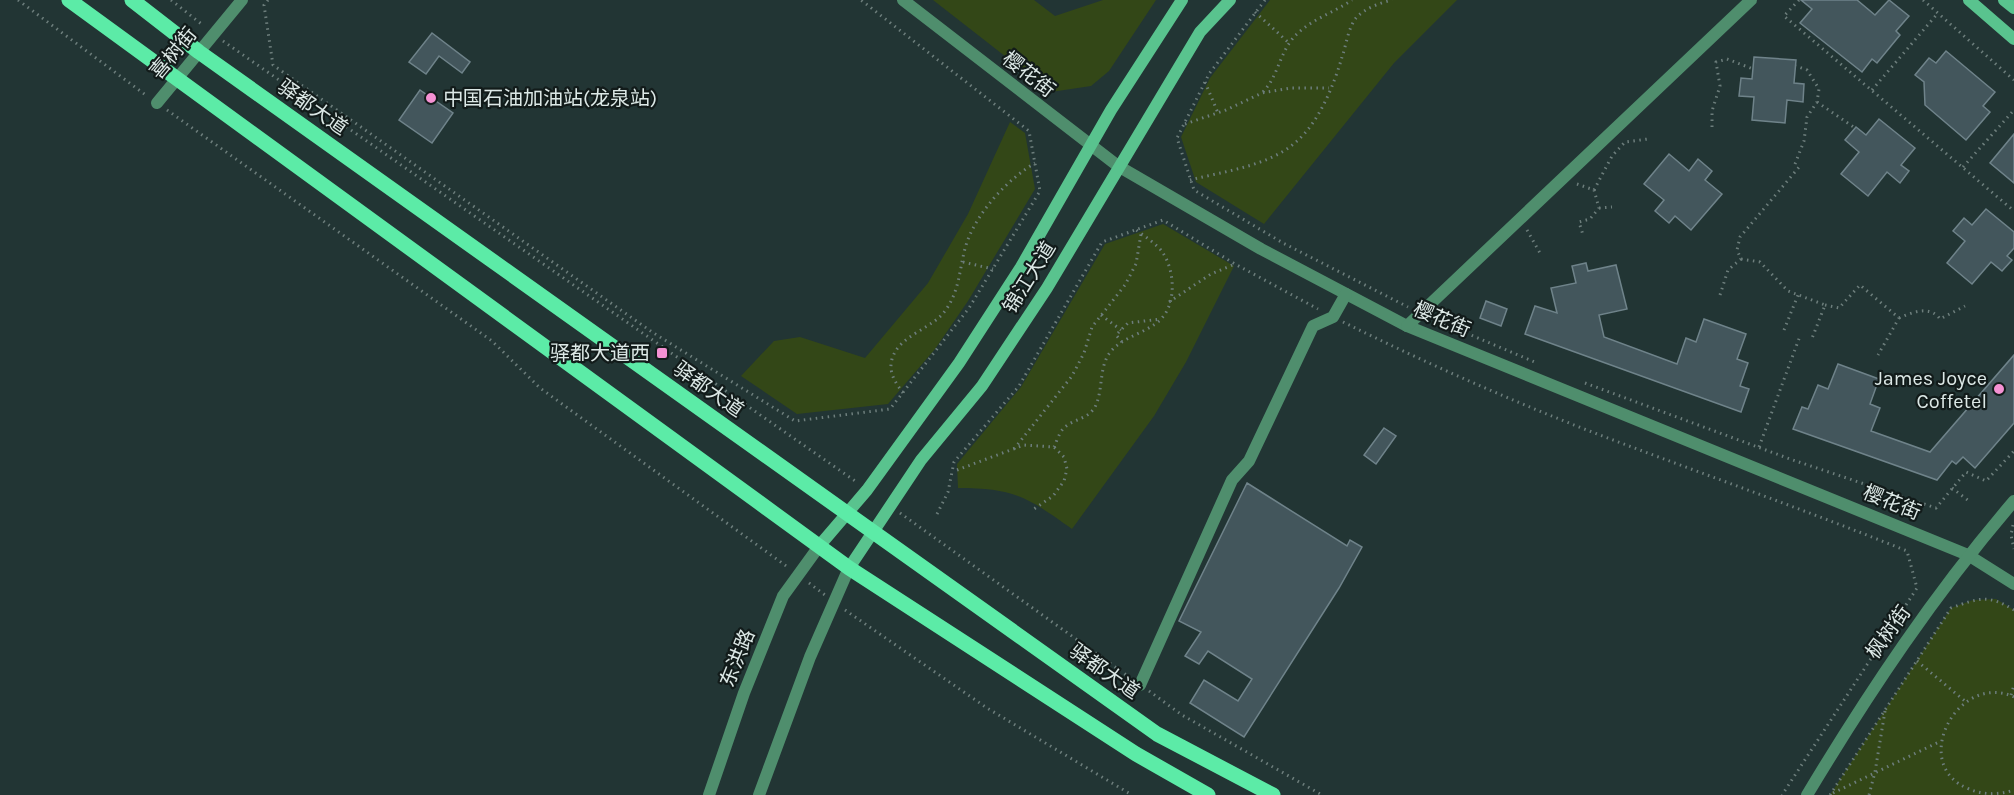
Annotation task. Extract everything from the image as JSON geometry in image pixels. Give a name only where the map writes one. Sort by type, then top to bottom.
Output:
[{"type":"main road","points":[[69,0],[849,568],[1136,754],[1208,795]]},
{"type":"main road","name":"驿都大道","points":[[132,0],[199,52],[1157,734],[1273,795]]},
{"type":"main road","name":"锦江大道","points":[[820,546],[867,490],[959,363],[1021,267],[1090,147],[1182,0]]},
{"type":"main road","name":"锦江大道","points":[[849,568],[921,460],[982,386],[1047,288],[1200,32],[1230,0]]},
{"type":"main road","points":[[1969,0],[2014,39]]},
{"type":"main road","points":[[2004,0],[2014,8]]},
{"type":"street","name":"喜树街","points":[[157,103],[242,0]]},
{"type":"street","name":"樱花街","points":[[903,0],[1090,147],[1118,166],[1346,294],[1407,326],[1968,555],[2014,584]]},
{"type":"street","points":[[1407,326],[1751,0]]},
{"type":"street","points":[[1140,685],[1232,480],[1249,461],[1313,326],[1333,317],[1346,294]]},
{"type":"street","name":"枫树街","points":[[1807,795],[1863,700],[1968,555],[2014,501]]},
{"type":"street","name":"东洪路","points":[[709,795],[744,693],[783,596],[820,546]]},
{"type":"street","points":[[759,795],[810,657],[849,568]]},
{"type":"path","points":[[18,0],[157,103],[492,341],[540,388],[834,602],[987,708],[1132,795]]},
{"type":"path","points":[[171,0],[214,34],[867,490]]},
{"type":"path","points":[[268,0],[264,5],[273,65],[652,332],[795,421],[890,410],[969,308],[1040,191],[1029,131],[861,0]]},
{"type":"path","points":[[1265,0],[1204,82],[1177,138],[1194,190],[1283,243],[1421,314],[1544,366]]},
{"type":"path","points":[[1262,93],[1273,82],[1289,43],[1302,28],[1352,0]]},
{"type":"path","points":[[1190,180],[1263,161],[1284,152],[1299,140],[1316,119],[1355,19],[1377,4],[1392,0]]},
{"type":"path","points":[[1799,0],[1784,16],[2014,211]]},
{"type":"path","points":[[1923,0],[2014,80]]},
{"type":"path","points":[[1255,11],[1289,43]]},
{"type":"path","points":[[1872,90],[1938,13]]},
{"type":"path","points":[[1712,127],[1712,111],[1720,86],[1716,62],[1727,58],[1753,69]]},
{"type":"path","points":[[1795,164],[1804,141],[1807,117],[1817,102],[1817,83],[1807,70],[1796,66]]},
{"type":"path","points":[[1204,82],[1218,113]]},
{"type":"path","points":[[1184,124],[1218,113],[1262,93],[1291,88],[1329,88]]},
{"type":"path","points":[[1817,102],[1855,128]]},
{"type":"path","points":[[1963,167],[2014,110]]},
{"type":"path","points":[[1594,190],[1612,156],[1625,142],[1648,139]]},
{"type":"path","points":[[903,393],[892,374],[892,360],[898,349],[910,337],[944,312],[957,291],[968,240],[981,215],[1018,173],[1035,163]]},
{"type":"path","points":[[1741,259],[1737,250],[1740,237],[1800,166]]},
{"type":"path","points":[[1570,184],[1587,185],[1594,190],[1599,208]]},
{"type":"path","points":[[1583,235],[1580,222],[1590,219],[1599,208],[1612,207]]},
{"type":"path","points":[[937,514],[948,492],[954,462],[1019,386],[1102,242],[1163,220],[1235,264],[1333,317],[1429,364],[1583,428],[1796,506],[1907,551],[1917,588],[1782,795]]},
{"type":"path","points":[[1528,224],[1527,231],[1540,253]]},
{"type":"path","points":[[1053,447],[1065,427],[1084,418],[1094,409],[1110,351],[1158,323],[1169,302],[1172,294],[1169,265],[1161,251],[1135,229]]},
{"type":"path","points":[[1014,449],[1072,376],[1084,353],[1092,327],[1125,285],[1136,264],[1142,234]]},
{"type":"path","points":[[1720,295],[1728,270],[1741,259],[1760,262],[1788,291],[1825,305],[1839,308],[1860,285],[1899,318]]},
{"type":"path","points":[[962,262],[993,269]]},
{"type":"path","points":[[1169,302],[1211,274],[1235,264]]},
{"type":"path","points":[[1784,330],[1798,295]]},
{"type":"path","points":[[1811,341],[1825,305]]},
{"type":"path","points":[[1878,356],[1899,318],[1924,310],[1937,314],[1940,319],[1965,306]]},
{"type":"path","points":[[1100,315],[1121,330]]},
{"type":"path","points":[[1122,342],[1116,335],[1128,323],[1161,319]]},
{"type":"path","points":[[1759,447],[1800,336]]},
{"type":"path","points":[[1574,379],[1759,447],[1936,508],[1966,472],[1986,481],[2014,451]]},
{"type":"path","points":[[957,470],[1024,445],[1053,447],[1064,457],[1066,469],[1064,481],[1053,496],[1031,511]]},
{"type":"path","points":[[1952,488],[1969,501]]},
{"type":"path","points":[[890,506],[1182,715],[1322,795]]},
{"type":"path","points":[[2014,523],[2011,535],[2014,549]]},
{"type":"path","points":[[1831,794],[1951,608],[1973,600],[1996,599],[2014,610]]},
{"type":"path","points":[[1917,661],[1966,702]]},
{"type":"path","points":[[2014,685],[2013,696],[1985,693],[1966,702],[1950,717],[1941,741],[1944,767],[1951,779],[1978,793],[1994,794],[2014,790]]},
{"type":"path","points":[[1869,795],[1886,710]]},
{"type":"path","points":[[1831,794],[1941,741]]},
{"type":"green space","points":[[933,0],[1034,0],[1055,16],[1103,0],[1156,0],[1109,71],[1091,86],[1051,92]]},
{"type":"green space","points":[[1270,0],[1457,0],[1394,63],[1264,224],[1196,182],[1181,137],[1210,78]]},
{"type":"green space","points":[[1010,122],[1025,133],[1035,189],[968,301],[935,349],[888,404],[797,414],[741,376],[774,341],[800,337],[865,358],[928,283],[968,214]]},
{"type":"green space","points":[[1163,224],[1234,266],[1186,362],[1154,416],[1072,529],[1043,509],[1019,497],[993,490],[958,488],[957,464],[1021,387],[1105,244]]},
{"type":"green space","points":[[1996,599],[2014,610],[2014,795],[1830,795],[1951,608],[1973,600]]},
{"type":"building","points":[[1801,0],[1857,0],[1875,15],[1889,0],[1909,16],[1896,31],[1900,35],[1877,63],[1872,59],[1862,72],[1800,23],[1812,9]]},
{"type":"building","points":[[432,33],[470,62],[462,73],[439,56],[426,74],[409,62]]},
{"type":"building","points":[[1946,51],[1995,92],[1983,106],[1990,112],[1966,140],[1925,105],[1924,82],[1915,75],[1929,58],[1936,63]]},
{"type":"building","points":[[1754,57],[1796,60],[1794,83],[1804,84],[1803,102],[1787,100],[1785,123],[1752,120],[1754,97],[1739,96],[1741,78],[1752,79]]},
{"type":"building","points":[[420,90],[453,113],[432,143],[399,120]]},
{"type":"building","points":[[1879,119],[1915,148],[1901,165],[1909,171],[1900,183],[1887,172],[1868,196],[1841,174],[1859,152],[1845,140],[1856,127],[1866,135]]},
{"type":"building","points":[[2014,134],[2014,183],[1990,163]]},
{"type":"building","points":[[1669,154],[1689,171],[1698,159],[1712,171],[1705,180],[1722,194],[1691,230],[1675,216],[1669,223],[1655,211],[1664,200],[1644,184]]},
{"type":"building","points":[[1986,209],[2014,232],[2014,248],[2007,256],[2012,260],[2002,271],[1991,262],[1972,284],[1947,263],[1965,241],[1953,231],[1964,218],[1972,225]]},
{"type":"building","points":[[1586,263],[1588,271],[1616,265],[1627,309],[1599,315],[1604,337],[1677,364],[1686,338],[1696,342],[1704,319],[1746,334],[1737,359],[1748,363],[1740,386],[1749,389],[1741,412],[1525,334],[1535,306],[1557,313],[1551,288],[1576,283],[1572,266]]},
{"type":"building","points":[[1486,301],[1507,309],[1501,326],[1480,318]]},
{"type":"building","points":[[2014,355],[2014,423],[1975,468],[1963,457],[1956,464],[1952,461],[1937,480],[1793,429],[1802,407],[1808,409],[1818,385],[1828,389],[1838,364],[1879,379],[1870,404],[1880,408],[1871,431],[1930,452]]},
{"type":"building","points":[[1384,428],[1396,436],[1376,464],[1364,455]]},
{"type":"building","points":[[1247,483],[1347,546],[1350,540],[1362,547],[1339,588],[1244,737],[1190,703],[1204,680],[1238,701],[1252,679],[1208,651],[1199,664],[1185,656],[1201,632],[1179,621]]},
{"type":"place","name":"中国石油加油站(龙泉站)","points":[[431,98]]},
{"type":"place","name":"驿都大道西","points":[[662,353]]},
{"type":"place","name":"James Joyce Coffetel","points":[[1999,389]]}]
